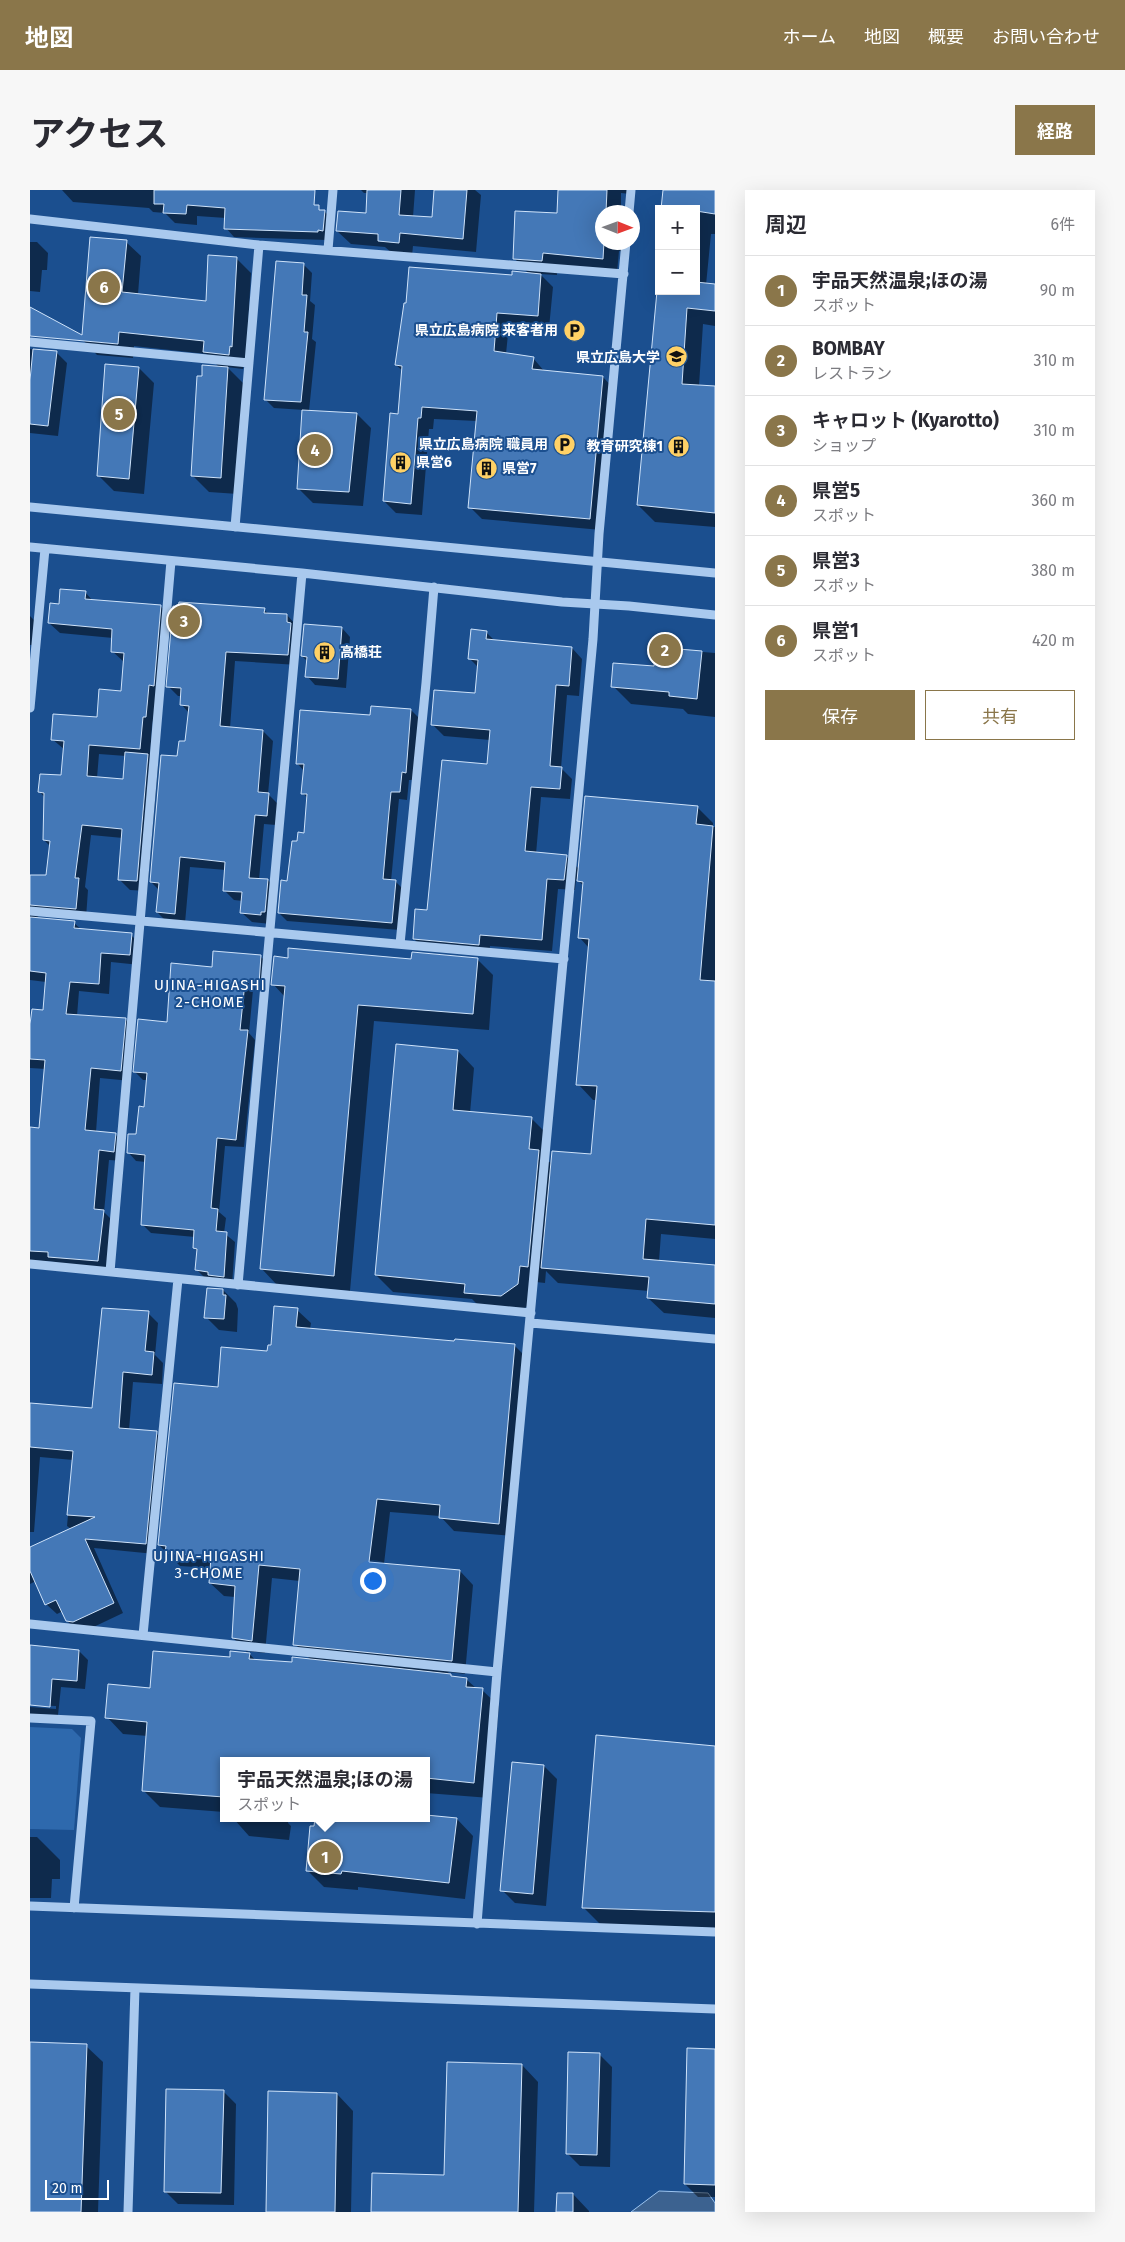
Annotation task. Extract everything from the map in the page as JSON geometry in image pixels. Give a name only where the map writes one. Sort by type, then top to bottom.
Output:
[{"type":"street","points":[[328,250],[333,190]]},
{"type":"street","points":[[630,205],[631,190]]},
{"type":"street","points":[[30,219],[259,244],[624,274]]},
{"type":"street","points":[[235,528],[259,244]]},
{"type":"street","points":[[477,1924],[497,1672],[564,959],[596,603],[597,561],[626,250]]},
{"type":"street","points":[[30,342],[249,363]]},
{"type":"street","points":[[30,507],[715,573]]},
{"type":"street","points":[[30,548],[302,573],[562,602],[596,603],[715,615]]},
{"type":"street","points":[[30,708],[45,549]]},
{"type":"street","points":[[110,1272],[171,561]]},
{"type":"street","points":[[238,1285],[302,573]]},
{"type":"street","points":[[400,944],[434,587]]},
{"type":"street","points":[[30,911],[564,959]]},
{"type":"street","points":[[30,1264],[531,1313]]},
{"type":"street","points":[[143,1635],[178,1279]]},
{"type":"street","points":[[531,1323],[715,1339]]},
{"type":"street","points":[[30,1624],[497,1672]]},
{"type":"street","points":[[30,1718],[91,1722],[74,1908]]},
{"type":"street","points":[[30,1906],[715,1932]]},
{"type":"street","points":[[30,1984],[715,2009]]},
{"type":"street","points":[[128,2212],[135,1988]]},
{"type":"shaded area","points":[[30,1727],[72,1729],[81,1738],[74,1830],[30,1829]]},
{"type":"shaded area","points":[[659,2191],[708,2193],[715,2203],[715,2212],[631,2212]]},
{"type":"building","points":[[154,190],[315,190],[314,205],[319,205],[319,210],[325,210],[323,231],[224,229],[225,208],[187,205],[186,214],[163,213],[164,204],[154,204]]},
{"type":"building","points":[[367,190],[401,190],[399,215],[432,217],[434,190],[467,190],[463,239],[400,233],[399,243],[378,241],[378,234],[336,231],[338,211],[366,213]]},
{"type":"building","points":[[558,190],[607,190],[606,205],[595,205],[595,250],[604,250],[603,259],[543,253],[542,261],[513,259],[515,211],[557,213]]},
{"type":"building","points":[[663,190],[715,190],[715,214],[700,212],[700,205],[661,205]]},
{"type":"building","points":[[90,237],[127,240],[122,292],[206,301],[208,255],[237,257],[232,347],[230,346],[229,355],[203,352],[204,341],[119,332],[118,344],[30,336],[30,307],[82,335]]},
{"type":"building","points":[[276,261],[304,263],[302,295],[307,295],[304,332],[308,332],[301,402],[264,400]]},
{"type":"building","points":[[409,267],[512,275],[512,271],[541,274],[538,316],[497,313],[494,351],[534,357],[532,369],[603,376],[590,519],[468,508],[477,411],[422,407],[421,418],[418,418],[411,504],[383,501],[390,413],[398,414],[402,366],[395,365],[404,303],[406,303]]},
{"type":"building","name":"教育研究棟1","points":[[700,282],[715,284],[715,311],[687,308],[682,384],[715,386],[715,513],[637,505],[657,295],[700,295]]},
{"type":"building","points":[[33,349],[57,351],[48,426],[30,424],[30,380]]},
{"type":"building","points":[[105,364],[139,367],[129,479],[97,476]]},
{"type":"building","points":[[202,365],[228,367],[221,478],[191,476],[197,376],[202,376]]},
{"type":"building","points":[[302,410],[357,413],[349,492],[297,489]]},
{"type":"building","points":[[60,589],[86,591],[85,599],[161,605],[154,686],[149,685],[140,749],[89,745],[87,776],[123,779],[125,752],[148,754],[137,881],[118,880],[122,829],[82,825],[75,878],[79,878],[76,909],[30,905],[30,875],[46,875],[50,841],[43,840],[44,793],[38,792],[40,774],[61,775],[64,741],[51,740],[53,714],[97,717],[99,689],[121,691],[124,653],[111,652],[112,629],[48,623],[50,603],[59,604]]},
{"type":"building","points":[[179,602],[265,608],[264,613],[287,614],[287,622],[291,623],[288,655],[226,652],[220,726],[263,730],[258,792],[269,793],[267,816],[255,815],[249,878],[268,879],[265,912],[261,912],[261,915],[240,913],[242,892],[223,891],[225,862],[180,857],[175,914],[156,912],[159,883],[150,882],[161,755],[177,756],[179,741],[185,741],[189,706],[180,705],[181,688],[166,687],[173,606],[178,607]]},
{"type":"building","name":"高橋荘","points":[[304,624],[342,627],[338,679],[305,677],[307,657],[301,656]]},
{"type":"building","points":[[471,629],[487,631],[486,639],[572,647],[569,686],[556,685],[550,766],[562,767],[560,789],[531,787],[525,851],[567,855],[564,880],[547,879],[542,940],[480,935],[479,945],[413,939],[415,909],[427,910],[442,760],[487,764],[490,730],[431,725],[434,690],[475,693],[478,660],[468,659]]},
{"type":"building","points":[[655,647],[702,651],[697,699],[669,696],[669,692],[611,687],[613,663],[654,666]]},
{"type":"building","points":[[371,706],[411,709],[406,773],[402,772],[400,792],[391,792],[383,879],[396,880],[392,923],[278,913],[281,880],[287,881],[292,841],[297,841],[298,832],[304,833],[307,794],[301,794],[304,764],[296,764],[300,710],[370,715]]},
{"type":"building","points":[[585,796],[698,806],[696,824],[713,826],[700,980],[715,981],[715,1225],[646,1219],[643,1259],[715,1265],[715,1304],[647,1298],[649,1277],[541,1268],[552,1151],[591,1154],[597,1086],[576,1085],[589,939],[578,938],[583,882],[577,881]]},
{"type":"building","points":[[30,917],[75,921],[74,928],[132,933],[130,955],[101,953],[99,984],[70,982],[66,1014],[126,1018],[121,1071],[91,1068],[85,1130],[116,1133],[114,1152],[99,1150],[94,1209],[104,1210],[98,1261],[48,1257],[48,1252],[30,1251],[30,1127],[39,1128],[45,1060],[30,1059],[30,1024],[32,1009],[43,1010],[46,973],[30,971]]},
{"type":"building","points":[[288,948],[411,959],[412,952],[478,958],[473,1014],[358,1005],[334,1276],[260,1269],[285,986],[271,985],[274,956],[288,958]]},
{"type":"building","points":[[213,951],[261,955],[259,984],[245,982],[240,1030],[248,1030],[236,1140],[217,1138],[211,1208],[218,1209],[216,1231],[227,1232],[224,1277],[208,1275],[208,1272],[195,1270],[197,1249],[193,1248],[194,1230],[141,1225],[145,1155],[127,1153],[128,1134],[136,1134],[139,1106],[144,1107],[147,1073],[133,1072],[138,1019],[167,1022],[171,963],[212,967]]},
{"type":"building","points":[[396,1044],[458,1050],[453,1110],[532,1117],[529,1149],[539,1150],[528,1267],[520,1266],[518,1284],[501,1296],[464,1293],[465,1284],[375,1275]]},
{"type":"building","points":[[207,1288],[223,1289],[223,1295],[226,1295],[224,1319],[204,1318]]},
{"type":"building","points":[[274,1306],[298,1308],[296,1327],[454,1341],[455,1339],[515,1344],[499,1524],[439,1518],[440,1505],[377,1499],[369,1562],[460,1570],[452,1661],[293,1645],[300,1569],[259,1565],[252,1641],[232,1638],[235,1586],[209,1583],[211,1557],[165,1553],[166,1546],[158,1545],[174,1383],[218,1387],[221,1347],[267,1351],[268,1345],[271,1345]]},
{"type":"building","points":[[102,1308],[149,1311],[145,1351],[154,1352],[152,1375],[123,1372],[119,1428],[157,1431],[146,1544],[85,1539],[114,1603],[73,1622],[66,1621],[56,1600],[45,1605],[30,1571],[30,1547],[95,1517],[67,1515],[73,1451],[30,1447],[30,1403],[92,1408]]},
{"type":"building","points":[[30,1645],[79,1650],[77,1681],[52,1679],[50,1707],[30,1705]]},
{"type":"building","points":[[153,1651],[230,1657],[230,1651],[250,1653],[249,1659],[292,1662],[292,1657],[451,1674],[451,1676],[467,1678],[466,1687],[483,1688],[474,1783],[430,1778],[430,1757],[220,1757],[220,1797],[142,1791],[147,1722],[105,1718],[108,1684],[150,1688]]},
{"type":"building","points":[[596,1735],[715,1746],[715,1912],[582,1908]]},
{"type":"building","points":[[512,1762],[544,1765],[533,1894],[500,1891]]},
{"type":"building","points":[[430,1815],[457,1818],[449,1883],[342,1871],[341,1874],[306,1871],[310,1826],[314,1826],[314,1822],[430,1822]]},
{"type":"building","points":[[30,2042],[87,2044],[81,2212],[30,2212]]},
{"type":"building","points":[[687,2048],[715,2049],[715,2185],[684,2184]]},
{"type":"building","points":[[568,2052],[600,2053],[597,2155],[566,2154]]},
{"type":"building","points":[[447,2062],[522,2064],[518,2212],[371,2212],[372,2173],[444,2175]]},
{"type":"building","points":[[166,2089],[224,2090],[221,2193],[164,2192]]},
{"type":"building","points":[[268,2091],[337,2093],[335,2212],[266,2212]]},
{"type":"building","points":[[557,2193],[573,2193],[573,2212],[556,2212]]},
{"type":"place","name":"県営1","points":[[104,287]]},
{"type":"place","name":"県立広島病院 来客者用","points":[[574,330]]},
{"type":"place","name":"県立広島大学","points":[[676,357]]},
{"type":"place","name":"県営3","points":[[119,414]]},
{"type":"place","name":"県立広島病院 職員用","points":[[564,444]]},
{"type":"place","name":"教育研究棟1","points":[[679,446]]},
{"type":"place","name":"県営5","points":[[315,450]]},
{"type":"place","name":"県営6","points":[[400,462]]},
{"type":"place","name":"県営7","points":[[486,468]]},
{"type":"place","name":"キャロット (Kyarotto)","points":[[184,621]]},
{"type":"place","name":"BOMBAY","points":[[665,650]]},
{"type":"place","name":"高橋荘","points":[[324,652]]},
{"type":"place","name":"宇品天然温泉;ほの湯","points":[[325,1857]]},
{"type":"district","name":"UJINA-HIGASHI 2-CHOME","points":[[210,994]]},
{"type":"district","name":"UJINA-HIGASHI 3-CHOME","points":[[209,1564]]}]
